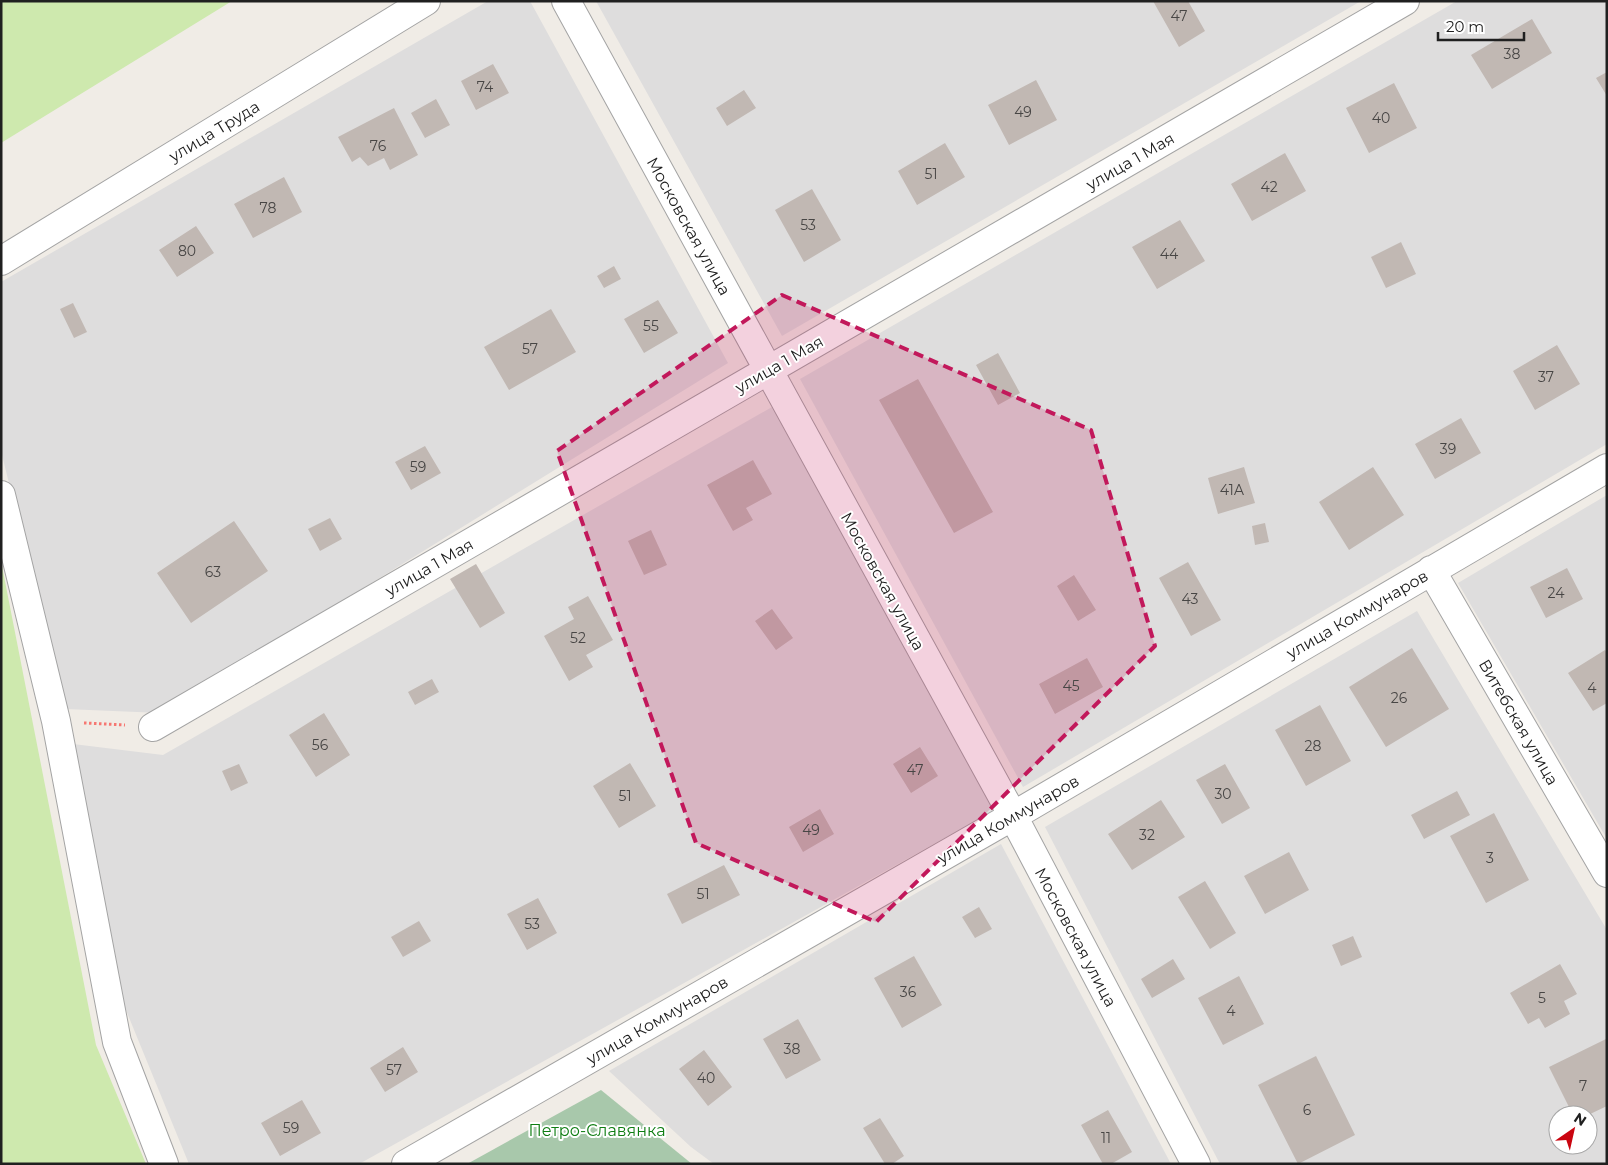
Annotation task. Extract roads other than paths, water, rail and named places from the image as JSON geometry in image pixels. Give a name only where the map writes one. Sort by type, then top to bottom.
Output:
[{"type":"street","name":"улица Труда","points":[[1,261],[426,1]]},
{"type":"street","name":"Московская улица","points":[[566,1],[1013,816],[1196,1164]]},
{"type":"street","name":"улица 1 Мая","points":[[141,726],[768,370],[1405,1]]},
{"type":"street","name":"улица Коммунаров","points":[[406,1164],[1013,816],[1607,468]]},
{"type":"street","points":[[1,495],[11,586],[56,721],[117,1042],[164,1164]]},
{"type":"street","name":"Витебская улица","points":[[1431,570],[1607,873]]},
{"type":"park label","name":"Петро-Славянка","points":[[597,1130]]}]
